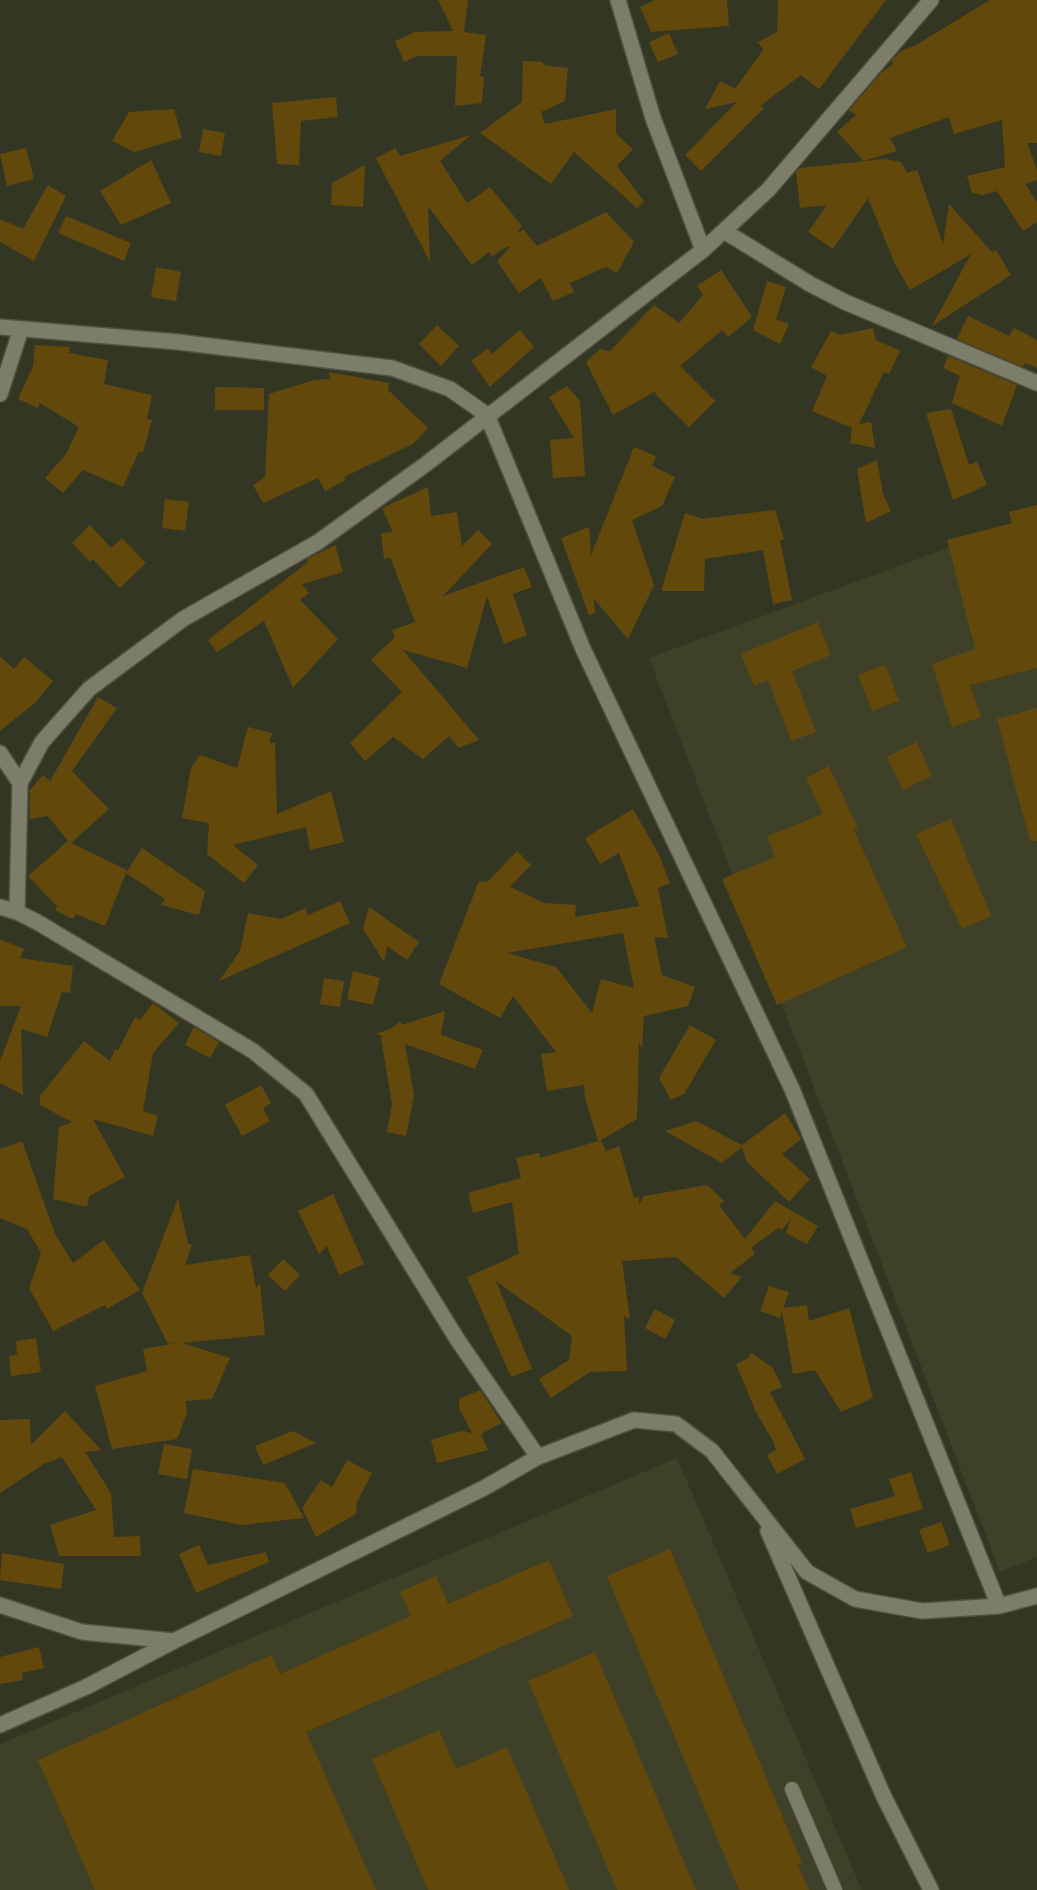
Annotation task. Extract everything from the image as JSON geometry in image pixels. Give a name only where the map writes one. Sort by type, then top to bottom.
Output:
[{"type":"street","points":[[618,0],[653,118],[703,250]]},
{"type":"street","points":[[17,912],[20,783],[42,742],[89,689],[183,619],[318,542],[426,464],[703,250],[768,190],[931,0]]},
{"type":"street","points":[[724,231],[810,284],[845,302],[1037,383]]},
{"type":"street","points":[[0,327],[178,342],[392,368],[450,389],[487,415],[583,649],[792,1089],[999,1606]]},
{"type":"street","points":[[0,394],[21,329]]},
{"type":"street","points":[[0,753],[20,783]]},
{"type":"street","points":[[0,907],[17,912],[253,1051],[306,1094],[457,1339],[538,1457]]},
{"type":"street","points":[[0,1725],[86,1687],[484,1488],[538,1457],[634,1420],[676,1424],[712,1451],[807,1572],[855,1599],[922,1611],[999,1606],[1037,1596]]},
{"type":"street","points":[[760,1514],[884,1797],[931,1890]]},
{"type":"street","points":[[0,1605],[82,1632],[174,1641]]},
{"type":"lane","points":[[792,1789],[836,1890]]},
{"type":"shaded area","points":[[1037,515],[1037,1557],[1000,1572],[649,658]]},
{"type":"shaded area","points":[[677,1458],[862,1890],[0,1890],[0,1744]]},
{"type":"building","points":[[438,0],[468,0],[464,32],[486,35],[480,76],[484,77],[482,103],[455,106],[457,56],[417,56],[404,62],[395,41],[415,32],[453,31]]},
{"type":"building","points":[[655,0],[727,0],[729,26],[651,32],[640,7]]},
{"type":"building","points":[[778,0],[886,0],[819,89],[801,75],[760,106],[764,108],[701,171],[685,155],[737,102],[705,109],[720,81],[735,89],[763,50],[758,42],[777,32]]},
{"type":"building","points":[[990,0],[1037,0],[1037,143],[1027,143],[1037,170],[1037,180],[1025,184],[1037,202],[1037,222],[1023,231],[997,191],[983,195],[972,193],[967,176],[1005,167],[1002,120],[954,134],[949,117],[890,138],[897,151],[864,161],[837,132],[856,115],[849,110],[882,72],[893,64],[892,60],[901,51],[916,45]]},
{"type":"building","points":[[669,33],[678,54],[658,62],[649,42]]},
{"type":"building","points":[[523,61],[543,62],[543,65],[568,68],[565,101],[541,112],[545,124],[616,109],[616,134],[633,149],[617,166],[644,201],[637,208],[574,152],[551,184],[480,133],[522,102]]},
{"type":"building","points":[[336,97],[338,117],[301,121],[299,165],[277,164],[272,103]]},
{"type":"building","points":[[174,109],[182,138],[134,152],[112,141],[129,112]]},
{"type":"building","points":[[203,129],[225,133],[221,156],[199,152]]},
{"type":"building","points":[[471,135],[440,161],[467,203],[490,187],[522,226],[517,233],[524,230],[537,246],[606,212],[634,242],[617,273],[606,267],[570,283],[574,292],[553,301],[541,278],[519,293],[497,261],[509,248],[508,246],[492,256],[489,252],[472,265],[428,206],[430,262],[376,158],[395,148],[400,156]]},
{"type":"building","points":[[26,148],[34,179],[7,186],[0,154]]},
{"type":"building","points":[[885,159],[901,162],[907,173],[917,170],[943,244],[949,204],[992,252],[996,250],[1011,275],[932,326],[971,254],[910,290],[895,264],[868,198],[833,249],[808,232],[827,205],[800,208],[796,172],[800,168]]},
{"type":"building","points":[[151,160],[171,203],[121,225],[100,191]]},
{"type":"building","points":[[365,165],[363,207],[331,205],[332,183]]},
{"type":"building","points":[[48,185],[66,196],[34,261],[0,242],[0,219],[23,229]]},
{"type":"building","points":[[66,216],[131,243],[124,261],[58,233]]},
{"type":"building","points":[[156,267],[181,272],[176,301],[151,297]]},
{"type":"building","points":[[721,270],[752,317],[728,337],[722,330],[680,366],[715,401],[689,427],[655,394],[656,391],[613,415],[586,362],[600,349],[610,351],[654,305],[679,323],[703,295],[697,286]]},
{"type":"building","points":[[767,281],[786,287],[776,319],[789,324],[780,344],[753,330]]},
{"type":"building","points":[[968,316],[1009,336],[1014,328],[1037,340],[1037,368],[1025,363],[1023,367],[957,339]]},
{"type":"building","points":[[437,325],[459,346],[441,366],[419,344]]},
{"type":"building","points":[[873,328],[876,340],[900,351],[889,374],[884,372],[859,424],[871,422],[875,448],[850,443],[852,428],[812,411],[827,376],[811,367],[831,331],[840,335]]},
{"type":"building","points":[[520,330],[534,347],[490,387],[471,361],[488,348],[492,354]]},
{"type":"building","points":[[35,345],[70,347],[69,353],[108,360],[104,384],[152,395],[147,419],[152,420],[143,452],[139,451],[123,487],[83,470],[63,493],[45,478],[66,454],[79,427],[40,403],[38,408],[18,399],[33,366]]},
{"type":"building","points":[[948,356],[1017,385],[1002,426],[952,403],[960,376],[943,368]]},
{"type":"building","points":[[329,372],[389,383],[388,390],[428,428],[413,444],[344,477],[346,480],[325,491],[318,478],[263,503],[253,485],[265,477],[269,394],[314,380],[330,379]]},
{"type":"building","points":[[567,386],[580,401],[585,476],[553,478],[550,440],[574,438],[549,397]]},
{"type":"building","points":[[215,387],[264,388],[264,410],[215,410]]},
{"type":"building","points":[[951,409],[969,465],[977,462],[987,485],[953,500],[926,413]]},
{"type":"building","points":[[634,447],[656,456],[652,466],[675,477],[662,506],[632,520],[654,585],[628,639],[594,599],[595,613],[589,615],[561,538],[589,527],[591,555]]},
{"type":"building","points":[[877,460],[883,494],[891,511],[866,523],[857,469]]},
{"type":"building","points":[[428,487],[431,516],[457,512],[462,546],[478,530],[492,544],[443,596],[524,567],[532,587],[513,594],[527,635],[504,644],[487,596],[467,668],[403,650],[479,740],[459,748],[449,736],[423,759],[393,737],[365,761],[350,743],[402,692],[371,660],[395,637],[392,630],[415,622],[390,557],[384,559],[381,533],[393,532],[382,508]]},
{"type":"building","points":[[165,499],[189,502],[185,531],[162,528]]},
{"type":"building","points":[[1037,505],[1037,668],[970,685],[981,717],[952,727],[932,664],[975,649],[947,540],[1012,523],[1009,512]]},
{"type":"building","points":[[775,510],[784,539],[780,540],[792,600],[773,604],[763,550],[705,559],[704,591],[661,591],[685,513],[702,519]]},
{"type":"building","points":[[90,525],[111,548],[122,538],[146,563],[120,588],[93,559],[90,562],[72,543]]},
{"type":"building","points":[[335,545],[343,572],[302,584],[309,593],[300,600],[338,639],[293,688],[264,621],[217,652],[208,640],[308,562],[307,559]]},
{"type":"building","points":[[818,622],[831,655],[792,671],[816,732],[791,741],[768,680],[754,686],[741,654]]},
{"type":"building","points":[[0,656],[14,669],[24,657],[53,681],[36,702],[0,731]]},
{"type":"building","points":[[885,664],[899,701],[872,711],[858,675]]},
{"type":"building","points":[[98,697],[117,708],[72,771],[109,809],[71,843],[127,870],[105,926],[76,914],[73,919],[55,910],[57,906],[28,876],[68,841],[48,816],[30,819],[30,790],[43,775],[50,781]]},
{"type":"building","points":[[1037,708],[1037,841],[1030,841],[997,719]]},
{"type":"building","points":[[248,727],[272,733],[269,743],[275,743],[277,814],[331,791],[344,842],[310,850],[306,827],[233,845],[258,865],[244,883],[207,854],[209,823],[182,818],[191,768],[200,755],[237,768]]},
{"type":"building","points":[[917,742],[932,776],[903,790],[887,757]]},
{"type":"building","points":[[829,766],[858,828],[854,830],[907,947],[777,1005],[722,879],[775,857],[767,836],[823,814],[806,778]]},
{"type":"building","points":[[633,809],[659,855],[670,883],[658,888],[668,938],[654,937],[662,975],[695,987],[688,1006],[644,1016],[642,1048],[639,1042],[637,1119],[601,1140],[606,1151],[619,1146],[634,1198],[639,1197],[639,1205],[644,1196],[707,1185],[724,1201],[719,1205],[745,1239],[775,1201],[818,1226],[807,1244],[786,1233],[791,1218],[782,1230],[778,1228],[751,1248],[755,1254],[730,1273],[742,1277],[724,1298],[676,1257],[622,1261],[630,1319],[624,1316],[627,1371],[590,1372],[551,1398],[539,1379],[569,1360],[572,1336],[496,1281],[532,1369],[511,1377],[467,1277],[519,1254],[512,1202],[473,1213],[468,1193],[521,1178],[516,1158],[539,1153],[540,1158],[598,1141],[585,1098],[584,1085],[547,1091],[541,1054],[556,1052],[513,996],[500,1018],[439,984],[479,881],[487,882],[517,851],[531,865],[510,887],[545,903],[576,905],[575,917],[639,906],[619,853],[600,864],[585,838]],"holes":[[[623,933],[634,988],[601,979],[592,1013],[556,967],[507,953]]]},
{"type":"building","points":[[951,819],[991,916],[962,929],[916,834]]},
{"type":"building","points":[[142,848],[205,891],[199,915],[161,905],[165,899],[126,873]]},
{"type":"building","points":[[340,901],[350,923],[219,981],[240,951],[248,913],[281,919],[305,908],[308,915]]},
{"type":"building","points":[[369,907],[419,942],[407,960],[387,946],[384,962],[363,929]]},
{"type":"building","points":[[0,939],[24,949],[20,958],[73,966],[70,993],[62,992],[47,1037],[21,1029],[23,1095],[0,1083],[0,1061],[21,1006],[0,1006]]},
{"type":"building","points":[[353,971],[380,978],[373,1005],[347,999]]},
{"type":"building","points":[[324,978],[344,981],[340,1007],[320,1004]]},
{"type":"building","points":[[153,1003],[179,1023],[153,1053],[143,1111],[158,1116],[153,1136],[93,1119],[125,1177],[89,1196],[87,1207],[53,1199],[59,1127],[72,1122],[40,1105],[40,1096],[84,1041],[110,1061],[115,1049],[118,1051],[135,1017],[140,1020]]},
{"type":"building","points":[[445,1011],[441,1035],[483,1050],[475,1069],[405,1044],[414,1095],[406,1136],[387,1132],[392,1104],[381,1038],[383,1036],[376,1034],[392,1028],[401,1021],[401,1025]]},
{"type":"building","points":[[690,1025],[716,1040],[684,1094],[671,1100],[659,1078]]},
{"type":"building","points":[[194,1027],[219,1042],[210,1058],[185,1045]]},
{"type":"building","points":[[261,1085],[271,1103],[263,1108],[270,1121],[242,1136],[225,1105]]},
{"type":"building","points":[[785,1113],[801,1139],[782,1154],[810,1179],[789,1202],[747,1162],[742,1147],[722,1163],[665,1131],[696,1121],[742,1145]]},
{"type":"building","points":[[22,1141],[55,1234],[73,1263],[104,1240],[140,1290],[107,1309],[105,1305],[53,1331],[29,1288],[41,1253],[27,1229],[0,1218],[0,1149]]},
{"type":"building","points":[[333,1194],[364,1264],[339,1275],[327,1246],[319,1254],[298,1211]]},
{"type":"building","points":[[178,1198],[188,1243],[192,1245],[185,1265],[250,1255],[256,1288],[260,1283],[265,1335],[182,1343],[230,1358],[212,1399],[186,1401],[187,1413],[177,1439],[112,1449],[95,1386],[147,1371],[143,1349],[178,1343],[168,1344],[142,1293]]},
{"type":"building","points":[[283,1259],[300,1275],[285,1291],[268,1275]]},
{"type":"building","points":[[769,1286],[789,1292],[783,1308],[807,1305],[809,1321],[849,1308],[873,1398],[841,1412],[815,1370],[793,1374],[782,1311],[780,1318],[760,1311]]},
{"type":"building","points":[[655,1309],[675,1320],[665,1339],[645,1328]]},
{"type":"building","points":[[36,1338],[41,1372],[11,1376],[9,1356],[17,1354],[16,1341]]},
{"type":"building","points":[[751,1353],[773,1368],[782,1387],[770,1392],[805,1459],[777,1474],[767,1455],[776,1450],[774,1443],[756,1412],[736,1364],[748,1358]]},
{"type":"building","points":[[480,1390],[502,1423],[481,1434],[488,1450],[437,1463],[431,1440],[461,1431],[472,1433],[459,1408],[459,1399]]},
{"type":"building","points":[[65,1411],[101,1450],[85,1452],[111,1493],[114,1537],[140,1536],[141,1556],[59,1556],[50,1525],[96,1510],[62,1457],[44,1464],[0,1493],[0,1420],[30,1419],[31,1445]]},
{"type":"building","points":[[293,1431],[316,1443],[263,1465],[255,1446]]},
{"type":"building","points":[[164,1444],[192,1449],[187,1479],[158,1474]]},
{"type":"building","points":[[347,1460],[372,1473],[357,1502],[356,1514],[316,1537],[302,1508],[321,1480],[332,1487]]},
{"type":"building","points":[[193,1469],[285,1483],[304,1518],[241,1525],[184,1513]]},
{"type":"building","points":[[911,1472],[923,1509],[856,1528],[850,1509],[895,1496],[889,1479]]},
{"type":"building","points":[[941,1522],[950,1545],[928,1553],[919,1530]]},
{"type":"building","points":[[199,1545],[208,1565],[266,1552],[269,1562],[196,1593],[179,1554]]},
{"type":"building","points":[[670,1549],[802,1863],[798,1865],[809,1890],[739,1890],[607,1576]]},
{"type":"building","points":[[2,1553],[64,1564],[61,1589],[0,1580]]},
{"type":"building","points":[[549,1560],[573,1616],[306,1732],[376,1890],[95,1890],[38,1760],[271,1655],[280,1674],[411,1616],[400,1592],[436,1576],[448,1604]]},
{"type":"building","points":[[39,1647],[44,1668],[22,1673],[23,1680],[0,1684],[0,1657]]},
{"type":"building","points":[[595,1652],[696,1890],[617,1890],[528,1681]]},
{"type":"building","points":[[439,1730],[456,1769],[507,1747],[569,1890],[428,1890],[372,1759]]}]
